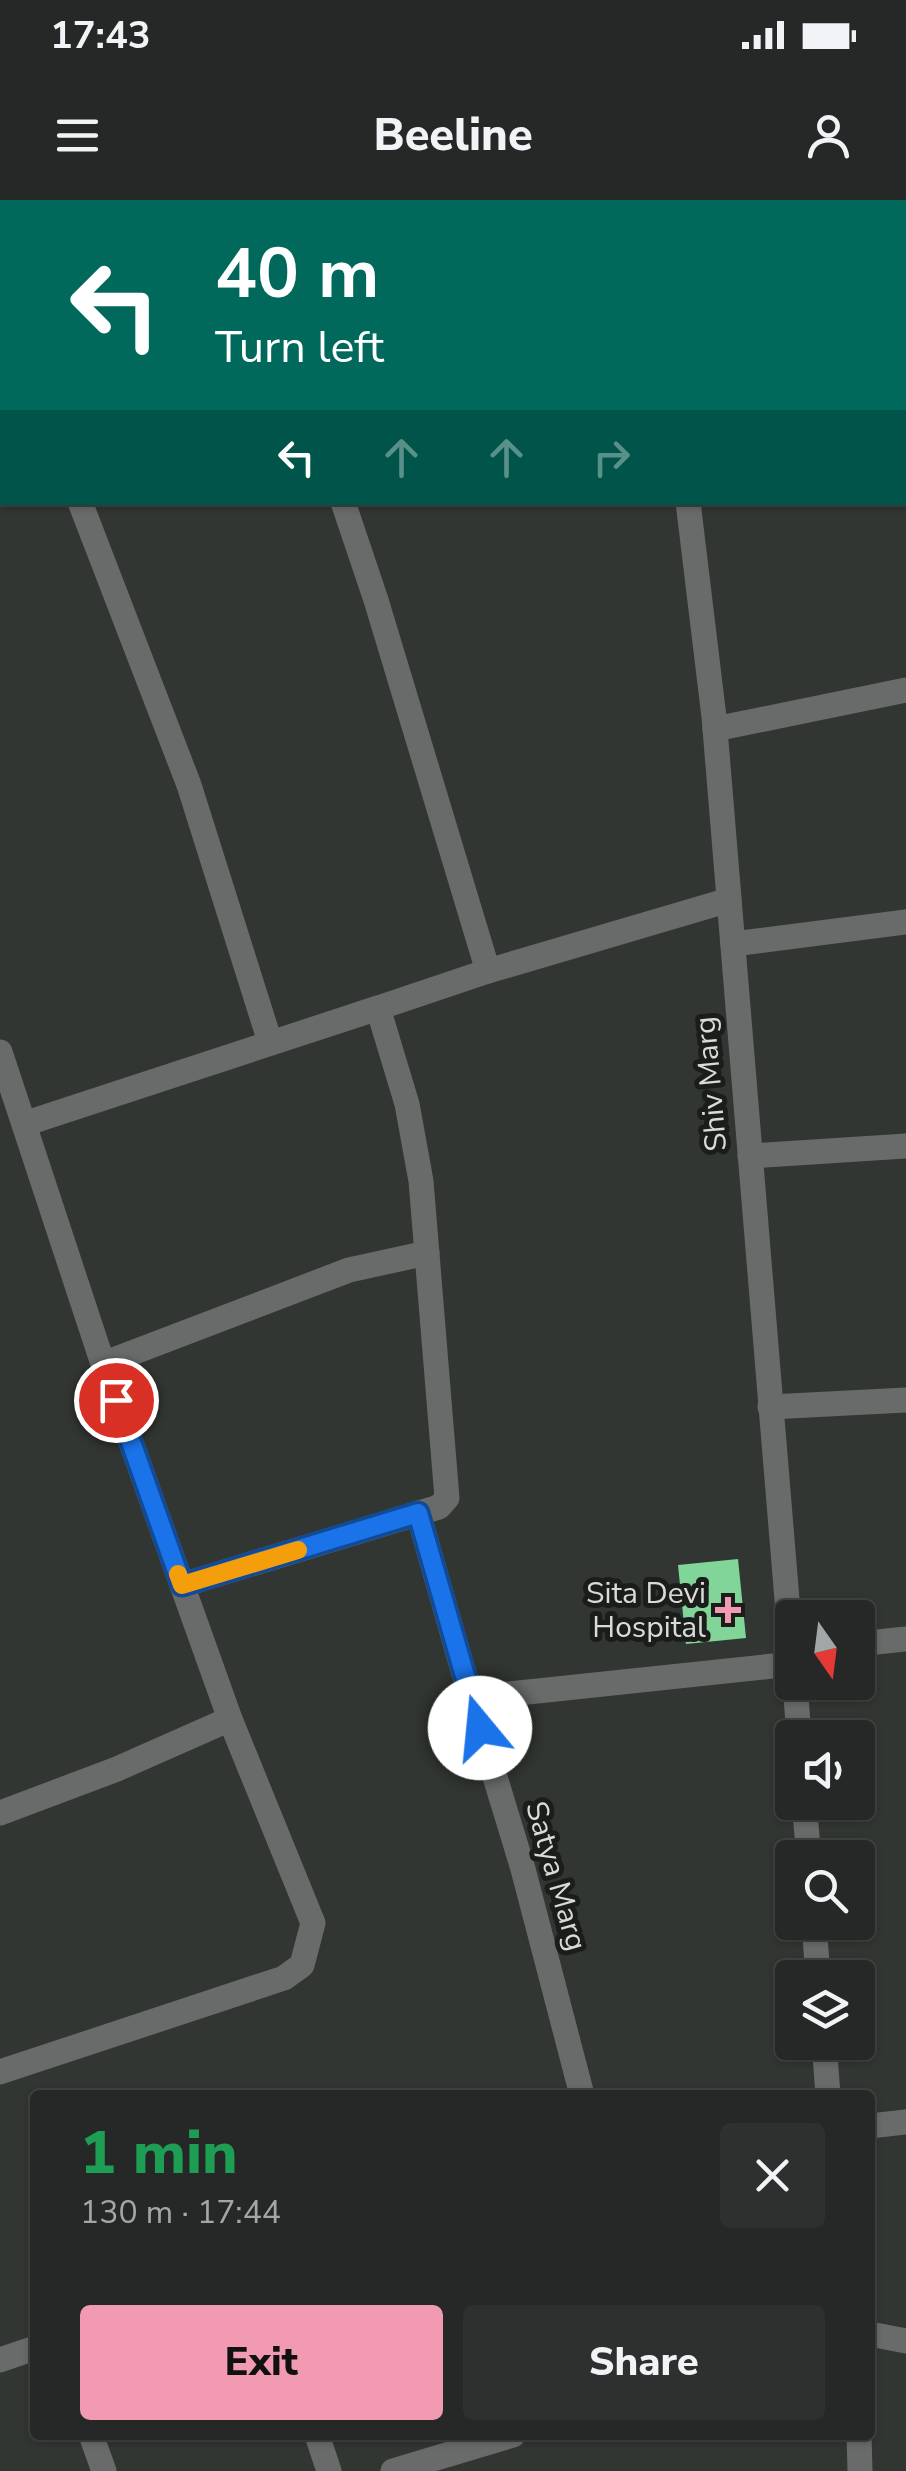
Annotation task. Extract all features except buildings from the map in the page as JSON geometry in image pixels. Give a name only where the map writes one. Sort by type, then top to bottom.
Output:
[{"type":"street","points":[[81,505],[189,785],[270,1042]]},
{"type":"street","points":[[345,505],[488,971]]},
{"type":"street","name":"Shiv Marg","points":[[688,505],[715,729],[787,1600]]},
{"type":"street","points":[[715,729],[906,690]]},
{"type":"street","points":[[24,1124],[488,971],[729,900]]},
{"type":"street","points":[[733,944],[906,922]]},
{"type":"street","points":[[182,1585],[438,1507],[447,1498],[421,1181],[407,1104],[378,1008]]},
{"type":"street","points":[[0,1052],[103,1364],[230,1719],[313,1922],[302,1965],[284,1978],[0,2072]]},
{"type":"street","points":[[750,1156],[906,1146]]},
{"type":"street","points":[[103,1364],[350,1270],[428,1253]]},
{"type":"street","points":[[770,1407],[906,1400]]},
{"type":"street","name":"Satya Marg","points":[[418,1513],[523,1868],[581,2090]]},
{"type":"street","points":[[875,1642],[906,1639]]},
{"type":"street","points":[[472,1698],[775,1658]]},
{"type":"street","points":[[0,1813],[117,1769],[230,1719]]},
{"type":"street","points":[[825,2060],[828,2090]]},
{"type":"street","points":[[875,2125],[906,2122]]},
{"type":"street","points":[[875,2335],[906,2340]]},
{"type":"street","points":[[0,2360],[30,2350]]},
{"type":"street","points":[[93,2440],[104,2471]]},
{"type":"street","points":[[319,2440],[329,2471]]},
{"type":"street","points":[[393,2471],[496,2440]]},
{"type":"street","points":[[859,2440],[860,2471]]},
{"type":"slow traffic","points":[[178,1574],[182,1585],[298,1550]]},
{"type":"place","name":"Sita Devi Hospital","points":[[728,1610]]},
{"type":"route","points":[[116,1400],[182,1585],[418,1513],[480,1728]]}]
